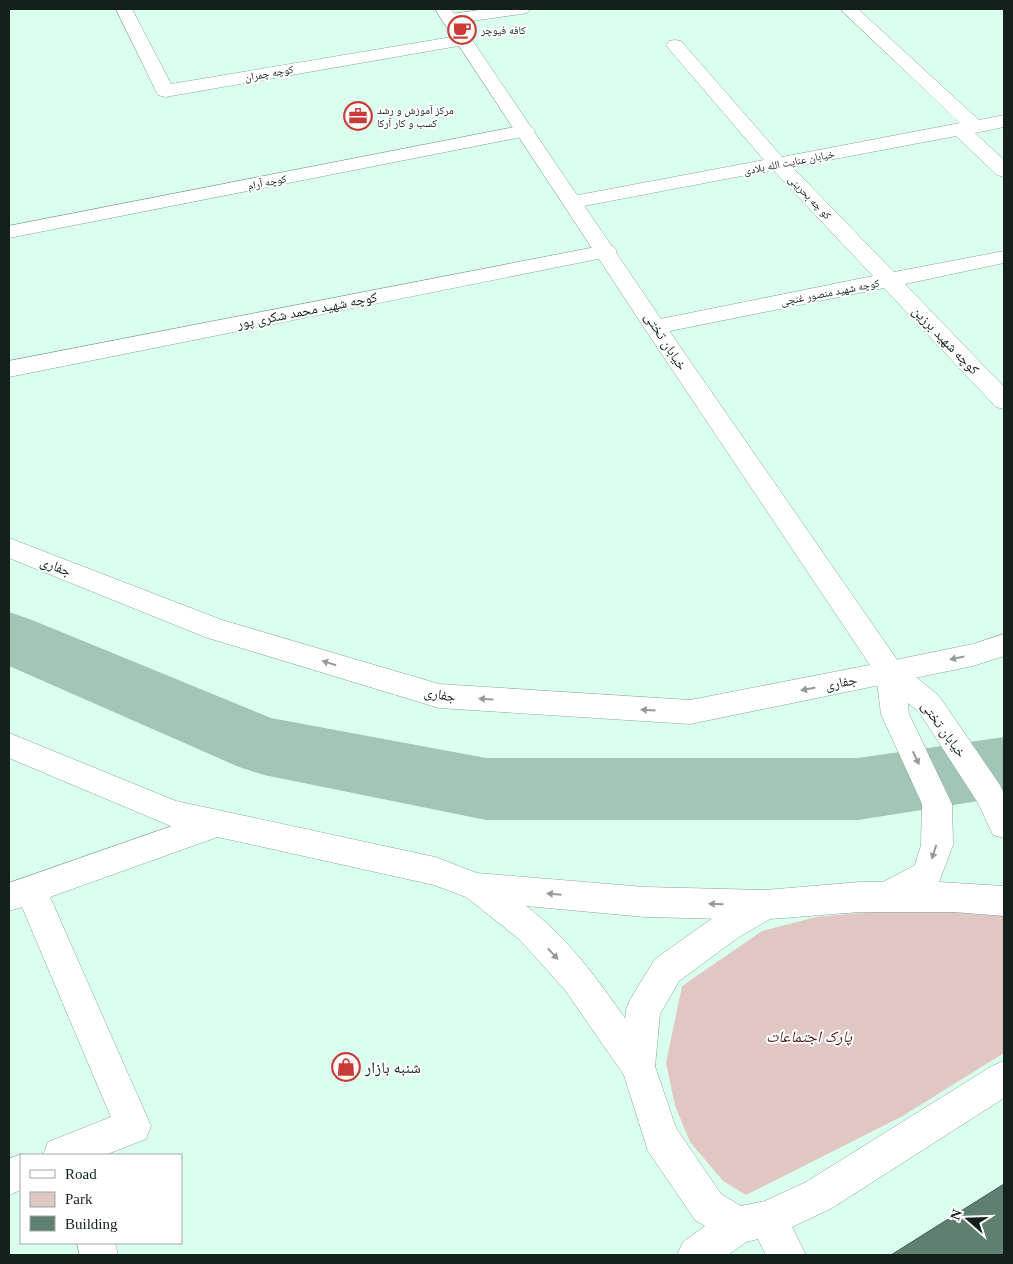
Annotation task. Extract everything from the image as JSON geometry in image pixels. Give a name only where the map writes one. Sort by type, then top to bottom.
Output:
[{"type":"street","name":"کوچه چمران","points":[[124,9],[165,91],[464,40]]},
{"type":"street","points":[[447,14],[521,9]]},
{"type":"street","points":[[848,9],[967,128],[1004,171]]},
{"type":"street","name":"خیابان تختی","points":[[447,14],[606,250],[655,327],[890,672],[929,704],[989,794],[1004,825]]},
{"type":"street","name":"کو چه بحرینی","points":[[675,45],[778,164],[888,280]]},
{"type":"street","name":"خیابان عنایت الله بلادی","points":[[573,202],[1004,121]]},
{"type":"street","name":"کوچه آرام","points":[[9,232],[525,131]]},
{"type":"street","name":"کوچه شهید محمد شکری پور","points":[[9,368],[606,250]]},
{"type":"street","name":"کوچه شهید منصور غنچی","points":[[655,327],[1004,256]]},
{"type":"street","name":"کوچه شهید برزین","points":[[888,280],[1004,401]]},
{"type":"street","name":"جفاری","points":[[9,548],[215,628],[440,696],[690,712],[972,655],[1004,645]]},
{"type":"street","name":"خیابان تختی","points":[[887,897],[927,874],[937,844],[937,804],[895,714],[890,672]]},
{"type":"street","points":[[9,745],[174,814],[435,871],[478,887],[645,902],[765,905],[860,897],[954,897],[1004,901]]},
{"type":"street","points":[[67,1154],[133,1126],[20,893],[215,824]]},
{"type":"street","points":[[478,887],[530,928],[577,979],[638,1066],[661,1138],[708,1207],[753,1222],[787,1255]]},
{"type":"street","points":[[638,1066],[643,1010],[667,970],[728,926],[765,905]]},
{"type":"street","points":[[696,1255],[753,1222],[819,1196],[1004,1078]]},
{"type":"green space","name":"پارک اجتماعات","points":[[893,910],[1004,912],[1004,1053],[901,1117],[746,1195],[723,1181],[690,1142],[675,1106],[666,1063],[682,986],[762,931],[816,917]]},
{"type":"building","points":[[1004,1184],[1004,1255],[891,1255]]},
{"type":"waterway","points":[[9,638],[264,746],[486,789],[858,789],[1004,767]]},
{"type":"place","name":"کافه فیوچر","points":[[462,30]]},
{"type":"place","name":"مرکز آموزش و رشد کسب و کار آرکا","points":[[358,116]]},
{"type":"place","name":"شنبه بازار","points":[[346,1067]]}]
